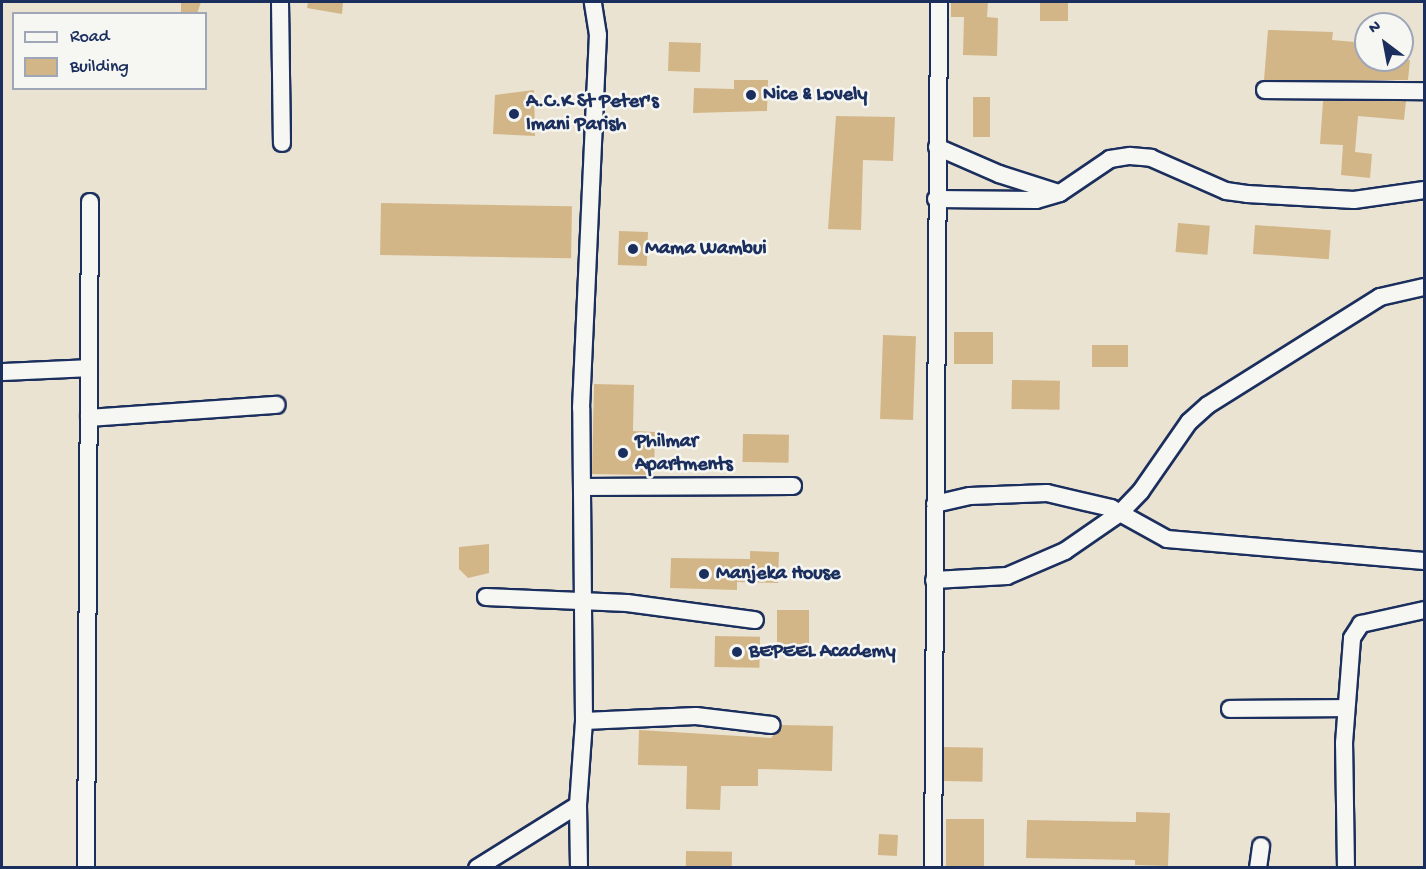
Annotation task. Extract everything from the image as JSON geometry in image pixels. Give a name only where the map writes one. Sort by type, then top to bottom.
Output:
[{"type":"street","points":[[280,2],[282,143]]},
{"type":"street","points":[[579,867],[578,805],[584,721],[581,601],[582,408],[598,35],[593,2]]},
{"type":"street","points":[[933,867],[939,2]]},
{"type":"street","points":[[1265,90],[1425,91]]},
{"type":"street","points":[[937,147],[999,174],[1059,193]]},
{"type":"street","points":[[936,199],[1036,200],[1059,193],[1110,159],[1130,156],[1151,158],[1226,191],[1247,194],[1354,200],[1425,190]]},
{"type":"street","points":[[86,867],[90,202]]},
{"type":"street","points":[[934,580],[992,579],[1025,570],[1065,551],[1120,513],[1141,491],[1190,422],[1208,405],[1380,297],[1425,287]]},
{"type":"street","points":[[2,372],[89,368]]},
{"type":"street","points":[[89,418],[277,405]]},
{"type":"street","points":[[582,487],[793,486]]},
{"type":"street","points":[[935,504],[970,496],[1047,493],[1084,500],[1120,513],[1167,539],[1425,561]]},
{"type":"street","points":[[486,597],[581,601],[755,620]]},
{"type":"street","points":[[1346,867],[1348,653],[1355,629],[1374,619],[1425,610]]},
{"type":"street","points":[[1230,709],[1346,708]]},
{"type":"street","points":[[584,721],[696,716],[771,725]]},
{"type":"street","points":[[477,867],[578,805]]},
{"type":"street","points":[[1258,867],[1261,846]]},
{"type":"building","points":[[181,2],[201,2],[198,12],[181,12]]},
{"type":"building","points":[[308,2],[343,2],[342,14],[307,8]]},
{"type":"building","points":[[951,2],[988,2],[987,17],[998,18],[997,56],[963,55],[964,17],[951,17]]},
{"type":"building","points":[[1040,2],[1068,2],[1068,21],[1040,21]]},
{"type":"building","points":[[1268,30],[1333,32],[1332,40],[1354,42],[1354,72],[1409,72],[1408,80],[1264,80]]},
{"type":"building","points":[[669,42],[701,43],[700,72],[668,71]]},
{"type":"building","points":[[734,80],[768,80],[767,111],[693,113],[694,88],[734,89]]},
{"type":"building","name":"A.C.K St Peter's Imani Parish","points":[[534,90],[535,136],[493,134],[495,95]]},
{"type":"building","points":[[973,97],[990,97],[990,137],[973,137]]},
{"type":"building","points":[[1323,101],[1406,101],[1404,120],[1358,116],[1355,152],[1372,154],[1370,178],[1341,175],[1343,145],[1320,144]]},
{"type":"building","points":[[836,116],[895,117],[893,161],[863,160],[861,230],[828,229]]},
{"type":"building","points":[[381,203],[572,206],[571,258],[380,255]]},
{"type":"building","points":[[1178,223],[1210,226],[1207,255],[1175,252]]},
{"type":"building","points":[[1255,225],[1331,230],[1329,259],[1253,254]]},
{"type":"building","name":"Mama Wambui","points":[[619,231],[648,232],[647,266],[618,265]]},
{"type":"building","points":[[954,332],[993,332],[993,364],[954,364]]},
{"type":"building","points":[[883,335],[916,336],[913,420],[880,419]]},
{"type":"building","points":[[1092,345],[1128,345],[1128,367],[1092,367]]},
{"type":"building","points":[[1012,380],[1060,381],[1059,410],[1011,409]]},
{"type":"building","points":[[594,384],[634,385],[633,431],[655,432],[654,475],[592,474]]},
{"type":"building","points":[[743,434],[789,435],[789,463],[743,462]]},
{"type":"building","points":[[489,544],[489,573],[468,578],[459,569],[459,547]]},
{"type":"building","name":"Manjeka House","points":[[750,551],[779,552],[778,583],[737,582],[737,590],[670,588],[671,558],[750,559]]},
{"type":"building","points":[[777,610],[809,610],[809,645],[777,645]]},
{"type":"building","name":"BEPEEL Academy","points":[[715,636],[760,637],[759,668],[714,667]]},
{"type":"building","points":[[781,725],[833,726],[832,771],[758,769],[758,786],[721,786],[720,810],[686,809],[687,766],[638,765],[639,730],[771,738]]},
{"type":"building","points":[[944,747],[983,748],[982,782],[943,781]]},
{"type":"building","points":[[1136,812],[1170,813],[1168,866],[1135,865],[1135,860],[1026,858],[1027,820],[1136,822]]},
{"type":"building","points":[[946,819],[984,819],[984,867],[946,867]]},
{"type":"building","points":[[879,834],[898,835],[897,856],[878,855]]},
{"type":"building","points":[[686,851],[732,852],[732,868],[686,867]]},
{"type":"place","name":"Nice & Lovely","points":[[751,95]]},
{"type":"place","name":"A.C.K St Peter's Imani Parish","points":[[514,114]]},
{"type":"place","name":"Mama Wambui","points":[[633,249]]},
{"type":"place","name":"Philmar Apartments","points":[[623,453]]},
{"type":"place","name":"Manjeka House","points":[[704,574]]},
{"type":"place","name":"BEPEEL Academy","points":[[737,652]]}]
